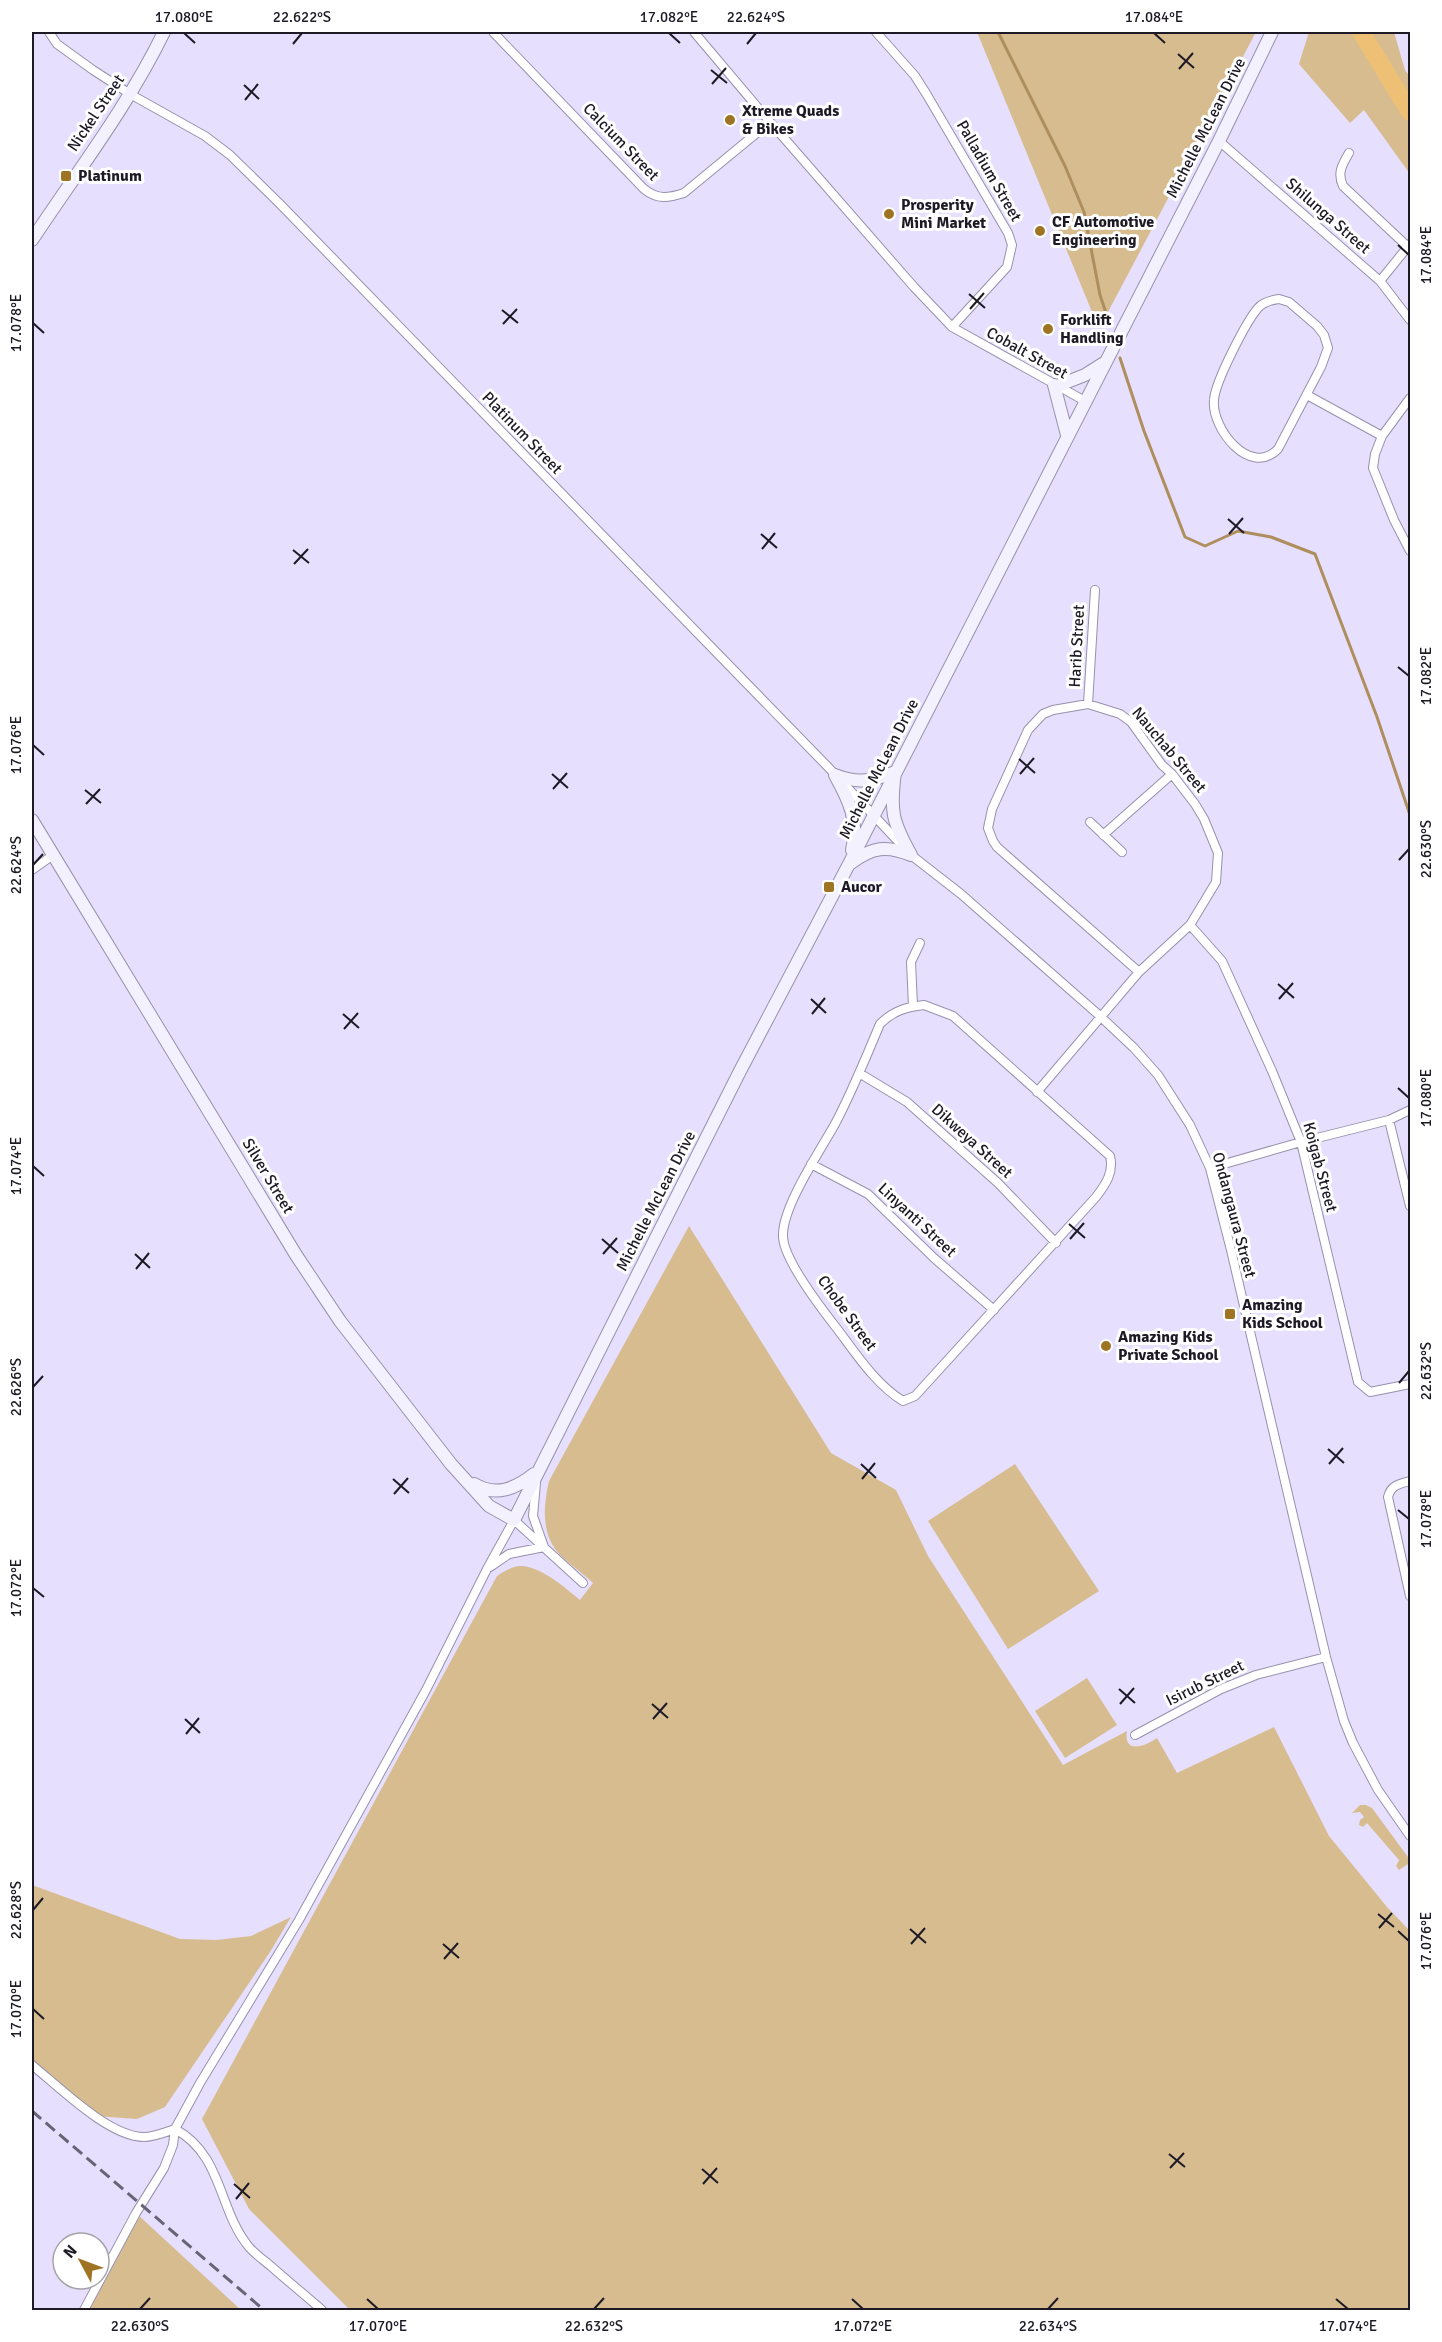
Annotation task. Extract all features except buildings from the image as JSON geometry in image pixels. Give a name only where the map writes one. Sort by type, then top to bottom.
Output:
[{"type":"street","name":"Platinum Street","points":[[50,32],[57,44],[130,94],[205,136],[230,155],[873,816]]},
{"type":"street","name":"Nickel Street","points":[[32,240],[130,94],[164,32]]},
{"type":"street","name":"Calcium Street","points":[[494,32],[644,189],[654,196],[668,197],[684,193],[770,122]]},
{"type":"street","name":"Cobalt Street","points":[[694,32],[770,122],[952,327],[1085,401]]},
{"type":"street","name":"Palladium Street","points":[[876,32],[915,76],[1008,232],[1012,245],[1007,267],[952,327]]},
{"type":"street","name":"Michelle McLean Drive","points":[[514,1520],[734,1082],[849,864],[1219,141],[1272,32]]},
{"type":"street","name":"Shilunga Street","points":[[1219,141],[1380,281],[1410,321]]},
{"type":"street","points":[[1349,153],[1339,172],[1343,186],[1409,246],[1380,281]]},
{"type":"street","points":[[1279,299],[1289,302],[1324,335],[1327,354],[1307,395],[1278,449],[1262,459],[1248,457],[1241,452],[1218,421],[1214,401],[1220,378],[1252,317],[1259,306],[1267,302],[1279,299]]},
{"type":"street","points":[[1067,435],[1055,386],[1084,375],[1105,363]]},
{"type":"street","points":[[1307,395],[1382,436]]},
{"type":"street","points":[[1410,398],[1382,436],[1375,454],[1373,468],[1394,520],[1410,551]]},
{"type":"street","name":"Harib Street","points":[[1088,704],[1095,590]]},
{"type":"street","name":"Nauchab Street","points":[[1100,1016],[1139,972],[1190,925],[1216,882],[1218,853],[1204,819],[1131,722],[1120,714],[1088,704],[1053,710],[1036,720],[1029,730],[992,808],[988,828],[997,846],[1139,972]]},
{"type":"street","points":[[835,775],[861,782],[876,780],[895,772],[893,816],[897,830],[911,855]]},
{"type":"street","points":[[1103,835],[1172,774]]},
{"type":"street","points":[[835,775],[853,810],[854,841],[849,864]]},
{"type":"street","name":"Ondangaura Street","points":[[873,816],[911,855],[961,894],[1134,1048],[1158,1076],[1190,1125],[1210,1168],[1326,1658],[1344,1721],[1378,1790],[1410,1836]]},
{"type":"street","name":"Silver Street","points":[[32,820],[296,1255],[340,1321],[451,1464],[489,1506],[514,1520]]},
{"type":"street","points":[[1090,822],[1122,852]]},
{"type":"street","points":[[849,864],[862,854],[874,850],[897,849],[911,855]]},
{"type":"street","points":[[32,870],[53,855]]},
{"type":"street","name":"Koigab Street","points":[[1190,925],[1222,961],[1272,1071],[1301,1142],[1358,1382],[1370,1392],[1410,1384]]},
{"type":"street","points":[[913,1006],[910,981],[911,962],[920,943]]},
{"type":"street","name":"Chobe Street","points":[[924,1005],[953,1016],[1110,1156],[1113,1166],[1108,1180],[1096,1197],[1056,1243],[915,1396],[903,1401],[879,1382],[831,1321],[795,1268],[783,1238],[784,1221],[859,1073],[880,1024],[887,1016],[913,1006],[924,1005]]},
{"type":"street","points":[[1036,1092],[1100,1016]]},
{"type":"street","name":"Dikweya Street","points":[[859,1073],[907,1102],[998,1183],[1056,1243]]},
{"type":"street","points":[[1210,1168],[1389,1120],[1410,1110]]},
{"type":"street","points":[[1389,1120],[1410,1206]]},
{"type":"street","name":"Linyanti Street","points":[[811,1164],[868,1194],[934,1258],[994,1310]]},
{"type":"street","points":[[468,1481],[485,1491],[496,1491],[521,1484],[538,1470]]},
{"type":"street","points":[[538,1470],[533,1516],[544,1547]]},
{"type":"street","points":[[1410,1481],[1396,1484],[1390,1490],[1388,1497],[1410,1596]]},
{"type":"street","points":[[84,2310],[136,2213],[164,2168],[173,2145],[175,2129],[200,2083],[299,1920],[426,1690],[514,1520],[584,1583]]},
{"type":"street","points":[[487,1569],[509,1554],[544,1547]]},
{"type":"street","name":"Isirub Street","points":[[1135,1735],[1221,1689],[1256,1675],[1326,1658]]},
{"type":"street","points":[[32,2065],[95,2116],[119,2132],[144,2138],[175,2129],[187,2135],[206,2156],[223,2193],[234,2225],[250,2248],[322,2310]]},
{"type":"shaded area","points":[[977,32],[1256,32],[1099,329]]},
{"type":"shaded area","points":[[1309,32],[1394,32],[1405,70],[1410,77],[1410,174],[1364,110],[1350,123],[1299,64]]},
{"type":"shaded area","points":[[689,1226],[831,1453],[896,1490],[928,1556],[1063,1765],[1127,1731],[1128,1743],[1132,1746],[1142,1746],[1157,1738],[1177,1773],[1274,1727],[1329,1836],[1387,1907],[1410,1931],[1410,2310],[350,2310],[249,2209],[202,2119],[497,1576],[514,1567],[531,1568],[549,1576],[580,1600],[593,1583],[555,1549],[547,1533],[545,1516],[549,1481]]},
{"type":"shaded area","points":[[1015,1464],[1099,1591],[1008,1649],[928,1521]]},
{"type":"shaded area","points":[[1087,1678],[1117,1725],[1065,1758],[1035,1711]]},
{"type":"shaded area","points":[[1360,1805],[1372,1808],[1408,1857],[1408,1864],[1399,1870],[1396,1866],[1399,1860],[1367,1823],[1363,1827],[1359,1825],[1360,1820],[1364,1817],[1360,1812],[1352,1813]]},
{"type":"shaded area","points":[[32,1885],[180,1939],[217,1940],[251,1936],[291,1917],[270,1952],[165,2107],[137,2119],[95,2116],[32,2065]]},
{"type":"shaded area","points":[[136,2213],[241,2310],[84,2310],[94,2291],[111,2291],[111,2260]]},
{"type":"waterway","points":[[998,32],[1065,166],[1084,212],[1100,295],[1109,322]]},
{"type":"waterway","points":[[1361,32],[1410,112]]},
{"type":"waterway","points":[[1120,358],[1144,431],[1185,537],[1205,546],[1238,531],[1271,537],[1315,554],[1377,717],[1410,815]]},
{"type":"railway","points":[[32,2111],[264,2310]]},
{"type":"place","name":"Xtreme Quads & Bikes","points":[[730,120]]},
{"type":"place","name":"Platinum","points":[[66,176]]},
{"type":"place","name":"Prosperity Mini Market","points":[[889,214]]},
{"type":"place","name":"CF Automotive Engineering","points":[[1040,231]]},
{"type":"place","name":"Forklift Handling","points":[[1048,329]]},
{"type":"place","name":"Aucor","points":[[829,887]]},
{"type":"place","name":"Amazing Kids School","points":[[1230,1314]]},
{"type":"place","name":"Amazing Kids Private School","points":[[1106,1346]]}]
